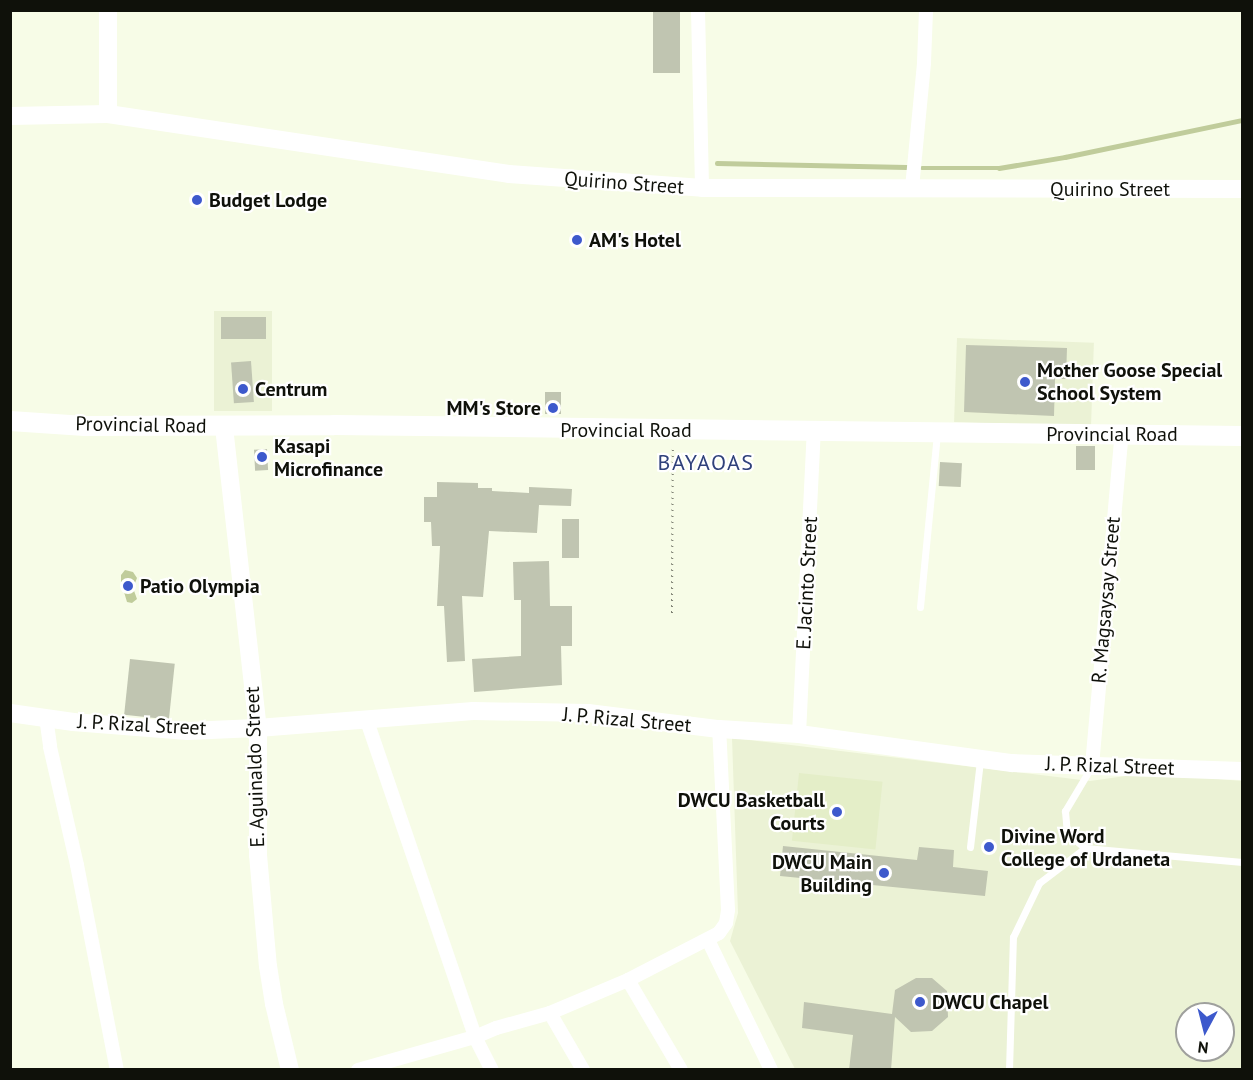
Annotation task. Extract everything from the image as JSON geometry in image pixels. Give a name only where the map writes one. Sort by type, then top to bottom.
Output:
[{"type":"main road","name":"Provincial Road","points":[[10,421],[85,426],[334,425],[1242,436]]},
{"type":"street","points":[[108,10],[108,114]]},
{"type":"street","points":[[698,10],[702,188]]},
{"type":"street","points":[[912,188],[926,10]]},
{"type":"street","name":"Quirino Street","points":[[10,116],[108,114],[498,173],[702,188],[1242,189]]},
{"type":"street","name":"E. Aguinaldo Street","points":[[224,427],[258,728],[258,855],[268,966],[274,1004],[290,1070]]},
{"type":"street","name":"E. Jacinto Street","points":[[799,734],[814,432]]},
{"type":"street","name":"R. Magsaysay Street","points":[[1092,766],[1122,433]]},
{"type":"street","name":"J. P. Rizal Street","points":[[10,713],[84,723],[189,731],[258,728],[473,711],[588,713],[719,729],[799,734],[980,759],[1092,766],[1242,771]]},
{"type":"street","points":[[46,717],[50,747],[77,865],[117,1070]]},
{"type":"street","points":[[366,718],[475,1037],[492,1070]]},
{"type":"street","points":[[358,1070],[475,1037],[496,1028],[550,1012],[628,980],[708,940],[726,923],[728,910],[719,729]]},
{"type":"street","points":[[708,940],[771,1070]]},
{"type":"street","points":[[628,980],[681,1070]]},
{"type":"street","points":[[550,1012],[583,1070]]},
{"type":"lane","points":[[920,607],[937,434]]},
{"type":"lane","points":[[970,847],[980,759]]},
{"type":"lane","points":[[1092,766],[1065,811],[1067,833],[1085,848],[1242,862]]},
{"type":"lane","points":[[1009,1070],[1013,937],[1039,883],[1085,848]]},
{"type":"path","points":[[672,613],[674,430]]},
{"type":"shaded area","points":[[214,311],[272,311],[272,411],[214,411]]},
{"type":"shaded area","name":"Mother Goose Special School System","points":[[957,338],[1094,343],[1091,427],[954,422]]},
{"type":"shaded area","name":"Patio Olympia","points":[[125,570],[133,572],[137,578],[133,588],[137,599],[132,603],[127,602],[121,582],[121,575]]},
{"type":"shaded area","name":"Divine Word College of Urdaneta","points":[[732,738],[1090,781],[1147,773],[1242,781],[1242,1069],[795,1069],[730,941],[738,913]]},
{"type":"shaded area","name":"DWCU Basketball Courts","points":[[799,773],[883,782],[875,849],[792,841]]},
{"type":"building","points":[[653,10],[680,10],[680,73],[653,73]]},
{"type":"building","points":[[221,317],[266,317],[266,339],[221,339]]},
{"type":"building","points":[[966,345],[1067,348],[1066,379],[1055,379],[1054,416],[964,412]]},
{"type":"building","name":"Centrum","points":[[251,361],[254,402],[234,403],[231,362]]},
{"type":"building","points":[[545,392],[561,392],[561,414],[545,414]]},
{"type":"building","points":[[1076,446],[1095,446],[1095,470],[1076,470]]},
{"type":"building","points":[[267,449],[268,470],[255,471],[254,450]]},
{"type":"building","points":[[940,462],[962,463],[961,487],[939,486]]},
{"type":"building","points":[[437,482],[478,483],[478,488],[492,488],[492,491],[529,493],[529,487],[572,489],[571,506],[539,505],[537,533],[489,531],[483,597],[462,596],[465,661],[447,662],[444,606],[437,606],[440,546],[432,546],[431,522],[424,522],[424,497],[437,497]]},
{"type":"building","points":[[562,519],[579,519],[579,558],[562,558]]},
{"type":"building","points":[[549,561],[550,606],[572,606],[572,646],[561,646],[562,685],[474,692],[472,659],[521,656],[521,600],[514,600],[513,562]]},
{"type":"building","points":[[130,659],[175,664],[169,719],[124,715]]},
{"type":"building","name":"DWCU Main Building","points":[[783,846],[917,860],[919,847],[954,850],[953,867],[988,871],[985,896],[780,876]]},
{"type":"building","points":[[916,978],[932,978],[947,991],[948,1017],[932,1031],[911,1032],[895,1017],[891,1070],[849,1070],[853,1035],[802,1028],[804,1002],[892,1014],[895,990]]},
{"type":"waterway","points":[[922,168],[999,168],[1065,157],[1242,120]]},
{"type":"waterway","points":[[717,163],[906,167]]},
{"type":"place","name":"Budget Lodge","points":[[197,200]]},
{"type":"place","name":"AM's Hotel","points":[[577,240]]},
{"type":"place","name":"Mother Goose Special School System","points":[[1025,382]]},
{"type":"place","name":"Centrum","points":[[243,389]]},
{"type":"place","name":"MM's Store","points":[[553,408]]},
{"type":"place","name":"Kasapi Microfinance","points":[[262,457]]},
{"type":"place","name":"Patio Olympia","points":[[128,586]]},
{"type":"place","name":"DWCU Basketball Courts","points":[[837,812]]},
{"type":"place","name":"Divine Word College of Urdaneta","points":[[989,847]]},
{"type":"place","name":"DWCU Main Building","points":[[884,873]]},
{"type":"place","name":"DWCU Chapel","points":[[920,1002]]},
{"type":"district","name":"BAYAOAS","points":[[706,463]]}]
